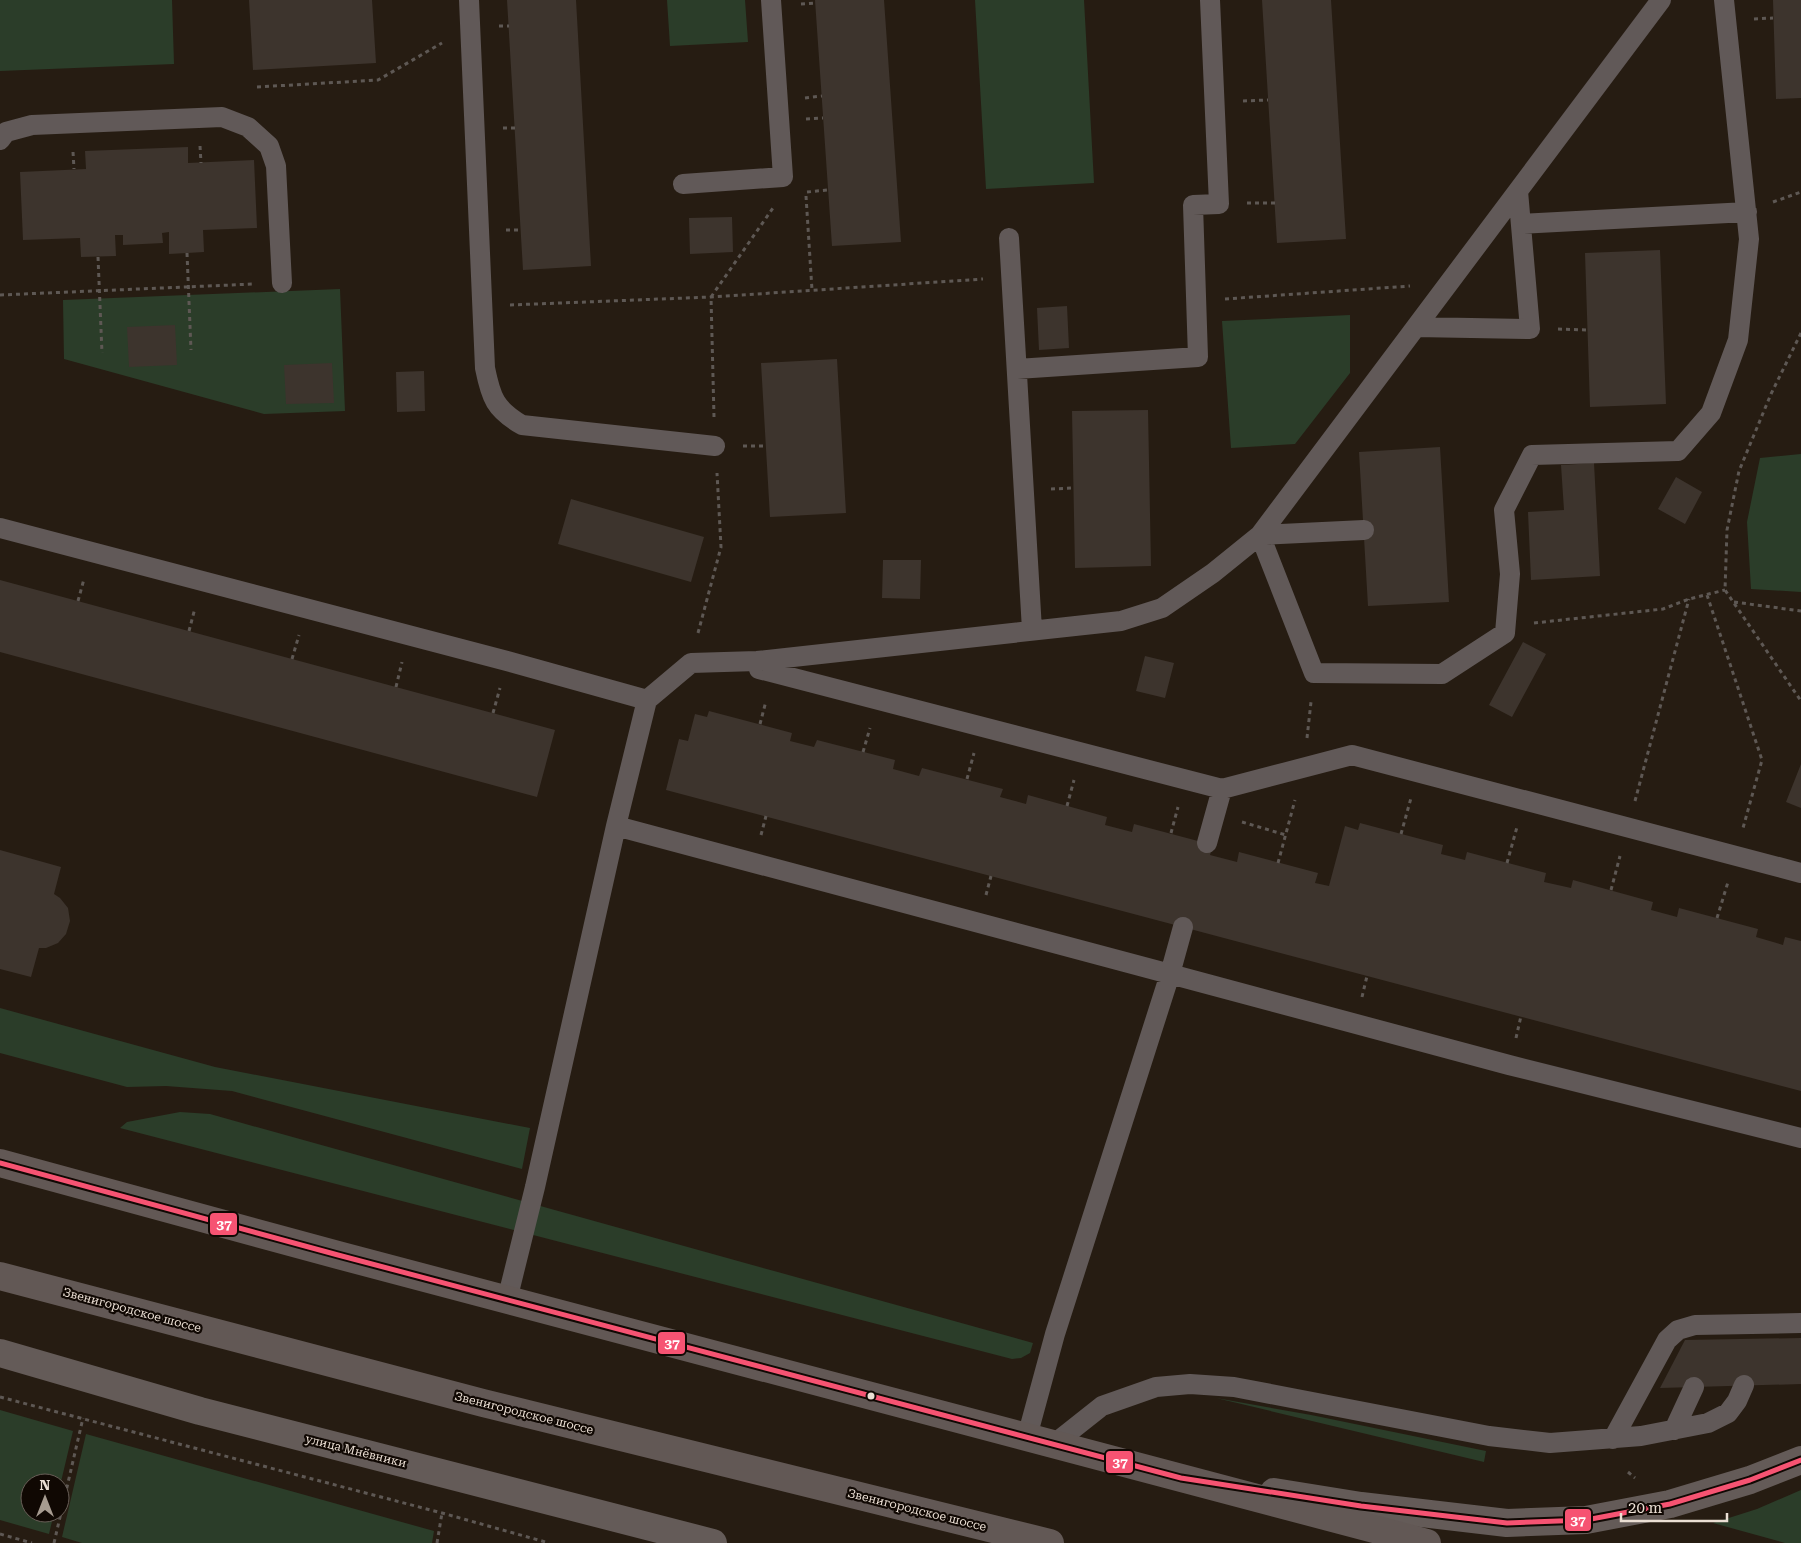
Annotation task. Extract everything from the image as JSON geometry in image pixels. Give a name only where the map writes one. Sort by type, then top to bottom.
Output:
[{"type":"main road","points":[[0,1163],[507,1300],[1427,1543]]},
{"type":"main road","name":"Звенигородское шоссе","points":[[0,1276],[483,1403],[1050,1543]]},
{"type":"main road","name":"улица Мнёвники","points":[[0,1353],[200,1411],[714,1543]]},
{"type":"main road","points":[[1181,1478],[1361,1506],[1507,1523],[1586,1520],[1670,1504],[1750,1480],[1801,1460]]},
{"type":"lane","points":[[469,0],[485,368],[490,390],[498,407],[522,424],[715,446]]},
{"type":"lane","points":[[683,184],[783,177],[771,0]]},
{"type":"lane","points":[[1016,369],[1198,357],[1194,205],[1219,204],[1210,0]]},
{"type":"lane","points":[[507,1300],[535,1187],[616,826],[648,700],[691,663],[757,661],[1121,621],[1162,608],[1212,574],[1260,535],[1662,0]]},
{"type":"lane","points":[[1260,535],[1314,673],[1442,674],[1505,633],[1510,574],[1504,510],[1532,455],[1678,451],[1711,413],[1738,340],[1749,239],[1724,0]]},
{"type":"lane","points":[[0,140],[6,132],[32,125],[222,117],[248,126],[269,146],[276,166],[282,283]]},
{"type":"lane","points":[[1416,327],[1530,329],[1518,191]]},
{"type":"lane","points":[[1521,224],[1747,212]]},
{"type":"lane","points":[[1010,238],[1032,630]]},
{"type":"lane","points":[[0,528],[498,658],[648,700]]},
{"type":"lane","points":[[1260,535],[1364,530]]},
{"type":"lane","points":[[757,661],[759,669],[1222,789],[1352,755],[1801,873]]},
{"type":"lane","points":[[1206,843],[1222,789]]},
{"type":"lane","points":[[616,826],[1509,1065],[1801,1138]]},
{"type":"lane","points":[[1026,1437],[1055,1334],[1170,974],[1183,927]]},
{"type":"lane","points":[[1613,1439],[1667,1340],[1678,1330],[1695,1325],[1722,1332],[1772,1331],[1801,1323]]},
{"type":"lane","points":[[1054,1444],[1102,1406],[1156,1387],[1190,1384],[1234,1387],[1488,1436],[1550,1443],[1641,1436],[1708,1423],[1728,1413],[1737,1401],[1744,1386]]},
{"type":"lane","points":[[1674,1430],[1694,1387]]},
{"type":"path","points":[[793,4],[815,3]]},
{"type":"path","points":[[257,87],[378,80],[470,26],[509,26]]},
{"type":"path","points":[[799,98],[822,96]]},
{"type":"path","points":[[801,119],[823,118]]},
{"type":"path","points":[[187,253],[191,350]]},
{"type":"path","points":[[98,256],[102,353]]},
{"type":"path","points":[[482,306],[711,297],[1012,277]]},
{"type":"path","points":[[0,296],[282,283]]},
{"type":"path","points":[[1196,301],[1449,284]]},
{"type":"path","points":[[1801,333],[1771,394],[1739,471],[1727,530],[1725,590],[1801,702]]},
{"type":"path","points":[[1505,633],[1539,621],[1663,608],[1725,590]]},
{"type":"path","points":[[1707,595],[1762,760],[1717,918]]},
{"type":"path","points":[[1611,890],[1689,599]]},
{"type":"path","points":[[1733,602],[1801,611]]},
{"type":"path","points":[[863,752],[870,727]]},
{"type":"path","points":[[967,780],[976,748]]},
{"type":"path","points":[[1401,834],[1418,772]]},
{"type":"path","points":[[1067,806],[1075,775]]},
{"type":"path","points":[[1507,862],[1524,800]]},
{"type":"path","points":[[1171,834],[1178,804]]},
{"type":"path","points":[[0,1396],[442,1513],[548,1543]]},
{"type":"path","points":[[54,1543],[83,1418]]},
{"type":"path","points":[[437,1543],[442,1513]]},
{"type":"path","points":[[0,1534],[32,1543]]},
{"type":"green space","points":[[0,0],[172,0],[174,64],[0,71]]},
{"type":"green space","points":[[667,0],[745,0],[748,42],[670,46]]},
{"type":"green space","points":[[975,0],[1084,0],[1094,183],[986,189]]},
{"type":"green space","points":[[340,289],[345,411],[264,414],[64,359],[63,300]]},
{"type":"green space","points":[[1350,315],[1350,373],[1295,444],[1231,448],[1222,321]]},
{"type":"green space","points":[[1801,454],[1801,592],[1751,589],[1747,522],[1760,458]]},
{"type":"green space","points":[[0,1008],[215,1067],[530,1128],[522,1169],[232,1091],[166,1086],[127,1087],[0,1053]]},
{"type":"green space","points":[[180,1112],[210,1114],[1033,1343],[1030,1353],[1021,1358],[1012,1359],[120,1128],[127,1122]]},
{"type":"green space","points":[[1216,1398],[1311,1415],[1486,1451],[1484,1462]]},
{"type":"green space","points":[[0,1410],[73,1431],[63,1473],[20,1473],[20,1523],[52,1523],[49,1534],[0,1520]]},
{"type":"green space","points":[[86,1434],[434,1531],[432,1543],[82,1543],[62,1537],[65,1523],[70,1523],[70,1503]]},
{"type":"green space","points":[[1801,1490],[1801,1543],[1785,1543],[1713,1523],[1757,1509]]},
{"type":"building","points":[[249,0],[372,0],[376,63],[253,70]]},
{"type":"building","points":[[507,0],[576,0],[591,266],[523,270]]},
{"type":"building","points":[[815,0],[884,0],[901,242],[832,246]]},
{"type":"building","points":[[1262,0],[1331,0],[1346,239],[1277,243]]},
{"type":"building","points":[[1773,0],[1801,0],[1801,98],[1776,99]]},
{"type":"building","points":[[188,147],[188,163],[254,160],[257,228],[203,230],[204,252],[169,254],[169,232],[162,233],[163,243],[123,245],[123,235],[115,235],[116,256],[81,257],[80,238],[23,240],[20,172],[86,169],[85,151]]},
{"type":"building","points":[[732,217],[733,252],[690,254],[689,218]]},
{"type":"building","points":[[1660,250],[1666,404],[1590,407],[1585,253]]},
{"type":"building","points":[[1067,306],[1069,348],[1039,350],[1037,308]]},
{"type":"building","points":[[175,325],[177,365],[129,367],[127,327]]},
{"type":"building","points":[[837,359],[846,513],[770,517],[761,363]]},
{"type":"building","points":[[332,363],[334,403],[286,404],[284,365]]},
{"type":"building","points":[[424,371],[425,411],[397,412],[396,372]]},
{"type":"building","points":[[1148,410],[1151,566],[1075,568],[1072,411]]},
{"type":"building","points":[[1440,447],[1449,602],[1368,606],[1359,452]]},
{"type":"building","points":[[1594,463],[1600,576],[1531,580],[1528,512],[1564,510],[1561,465]]},
{"type":"building","points":[[1676,477],[1702,492],[1685,524],[1658,509]]},
{"type":"building","points":[[571,499],[704,537],[691,582],[558,544]]},
{"type":"building","points":[[883,560],[921,560],[920,599],[882,598]]},
{"type":"building","points":[[0,580],[555,730],[537,797],[0,652]]},
{"type":"building","points":[[1523,642],[1546,654],[1512,717],[1489,705]]},
{"type":"building","points":[[1145,656],[1174,663],[1165,698],[1136,691]]},
{"type":"building","points":[[709,711],[792,733],[790,741],[814,747],[817,740],[895,760],[893,769],[919,776],[922,768],[1003,789],[1000,797],[1026,804],[1028,795],[1107,817],[1105,825],[1132,832],[1134,824],[1213,845],[1210,855],[1237,862],[1239,852],[1318,873],[1315,883],[1329,886],[1345,826],[1358,830],[1360,823],[1443,845],[1441,854],[1465,860],[1467,852],[1546,873],[1544,882],[1571,888],[1573,880],[1653,902],[1651,910],[1677,917],[1679,908],[1758,929],[1756,937],[1783,945],[1785,937],[1801,941],[1801,1091],[666,790],[679,739],[688,741],[695,714],[707,717]]},
{"type":"building","points":[[1801,764],[1801,808],[1786,802]]},
{"type":"building","points":[[0,850],[61,867],[54,894],[68,908],[70,921],[66,934],[58,943],[46,948],[39,948],[31,977],[0,969]]},
{"type":"building","points":[[1801,1338],[1801,1384],[1660,1388],[1685,1340]]},
{"type":"transit line","name":"37","points":[[0,1163],[338,1255],[1181,1478],[1361,1506],[1507,1523],[1586,1520],[1670,1504],[1750,1480],[1801,1460]]}]
